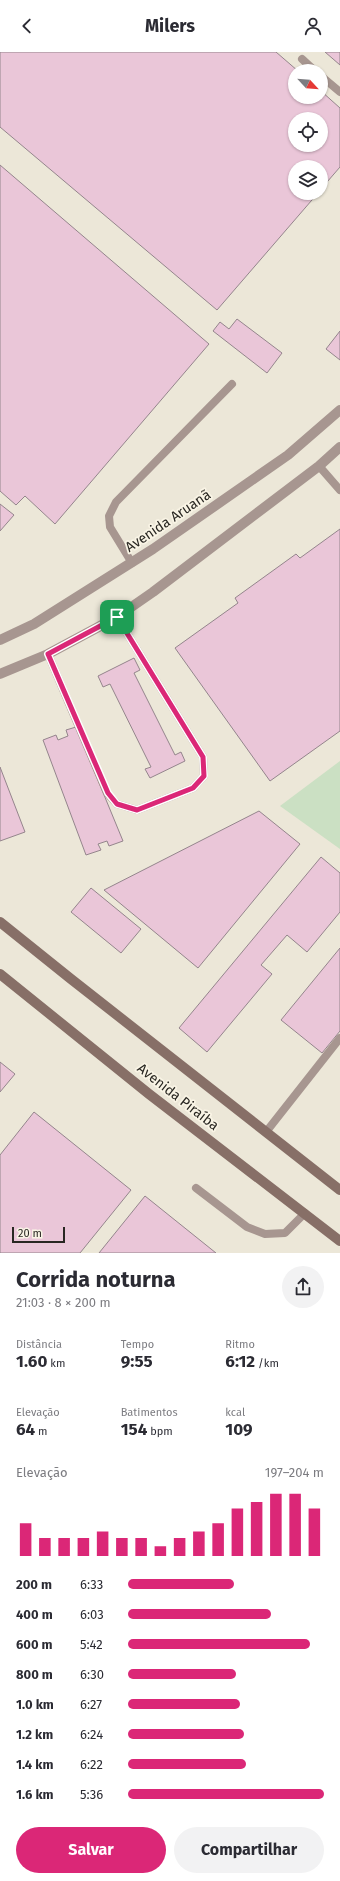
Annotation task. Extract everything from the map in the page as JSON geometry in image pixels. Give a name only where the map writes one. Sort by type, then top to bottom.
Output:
[{"type":"main road","name":"Avenida Piraíba","points":[[0,922],[71,980],[340,1190]]},
{"type":"main road","name":"Avenida Piraíba","points":[[0,974],[149,1094],[340,1241]]},
{"type":"street","name":"Avenida Aruanã","points":[[0,640],[34,624],[132,563],[288,455],[340,410]]},
{"type":"street","points":[[0,674],[48,654],[117,617],[153,592],[319,466],[340,447]]},
{"type":"lane","points":[[302,59],[307,64]]},
{"type":"lane","points":[[328,82],[340,92]]},
{"type":"lane","points":[[132,563],[110,527],[110,516],[116,502],[232,384]]},
{"type":"lane","points":[[319,466],[340,490]]},
{"type":"lane","points":[[48,654],[108,793],[117,804],[137,810],[193,788],[204,776],[203,757],[117,617]]},
{"type":"lane","points":[[266,1132],[340,1038]]},
{"type":"lane","points":[[196,1188],[247,1227],[265,1234],[285,1232],[305,1213]]},
{"type":"green space","points":[[340,761],[340,849],[280,806]]},
{"type":"building","points":[[0,52],[276,52],[290,64],[288,64],[288,104],[328,104],[328,97],[340,108],[340,167],[328,181],[328,160],[288,160],[288,200],[312,200],[217,310],[0,127]]},
{"type":"building","points":[[325,52],[340,52],[340,65]]},
{"type":"building","points":[[0,165],[209,344],[55,524],[25,496],[16,505],[0,491]]},
{"type":"building","points":[[237,319],[282,353],[267,373],[213,331],[220,322],[229,329]]},
{"type":"building","points":[[340,331],[340,360],[326,349]]},
{"type":"building","points":[[0,504],[14,515],[0,531]]},
{"type":"building","points":[[340,529],[340,731],[270,781],[175,648],[238,603],[235,598],[296,554],[300,558]]},
{"type":"building","points":[[134,658],[140,670],[134,673],[175,755],[181,752],[185,761],[150,778],[145,769],[151,767],[110,684],[103,687],[98,676]]},
{"type":"building","points":[[76,727],[123,841],[109,846],[107,841],[98,844],[101,850],[86,855],[43,740],[56,735],[58,740],[68,736],[66,730]]},
{"type":"building","points":[[0,767],[25,832],[0,841]]},
{"type":"building","points":[[259,811],[300,844],[198,968],[104,890]]},
{"type":"building","points":[[321,857],[340,873],[340,912],[307,952],[287,935],[261,965],[272,974],[207,1052],[179,1028]]},
{"type":"building","points":[[91,888],[141,929],[121,953],[71,912]]},
{"type":"building","points":[[340,948],[340,1031],[322,1053],[281,1020]]},
{"type":"building","points":[[0,1062],[15,1074],[0,1092]]},
{"type":"building","points":[[34,1112],[131,1190],[80,1253],[0,1253],[0,1155]]},
{"type":"building","points":[[145,1196],[216,1253],[99,1253]]},
{"type":"route","points":[[117,617],[203,757],[204,776],[193,788],[137,810],[117,804],[108,793],[48,654],[117,617]]}]
